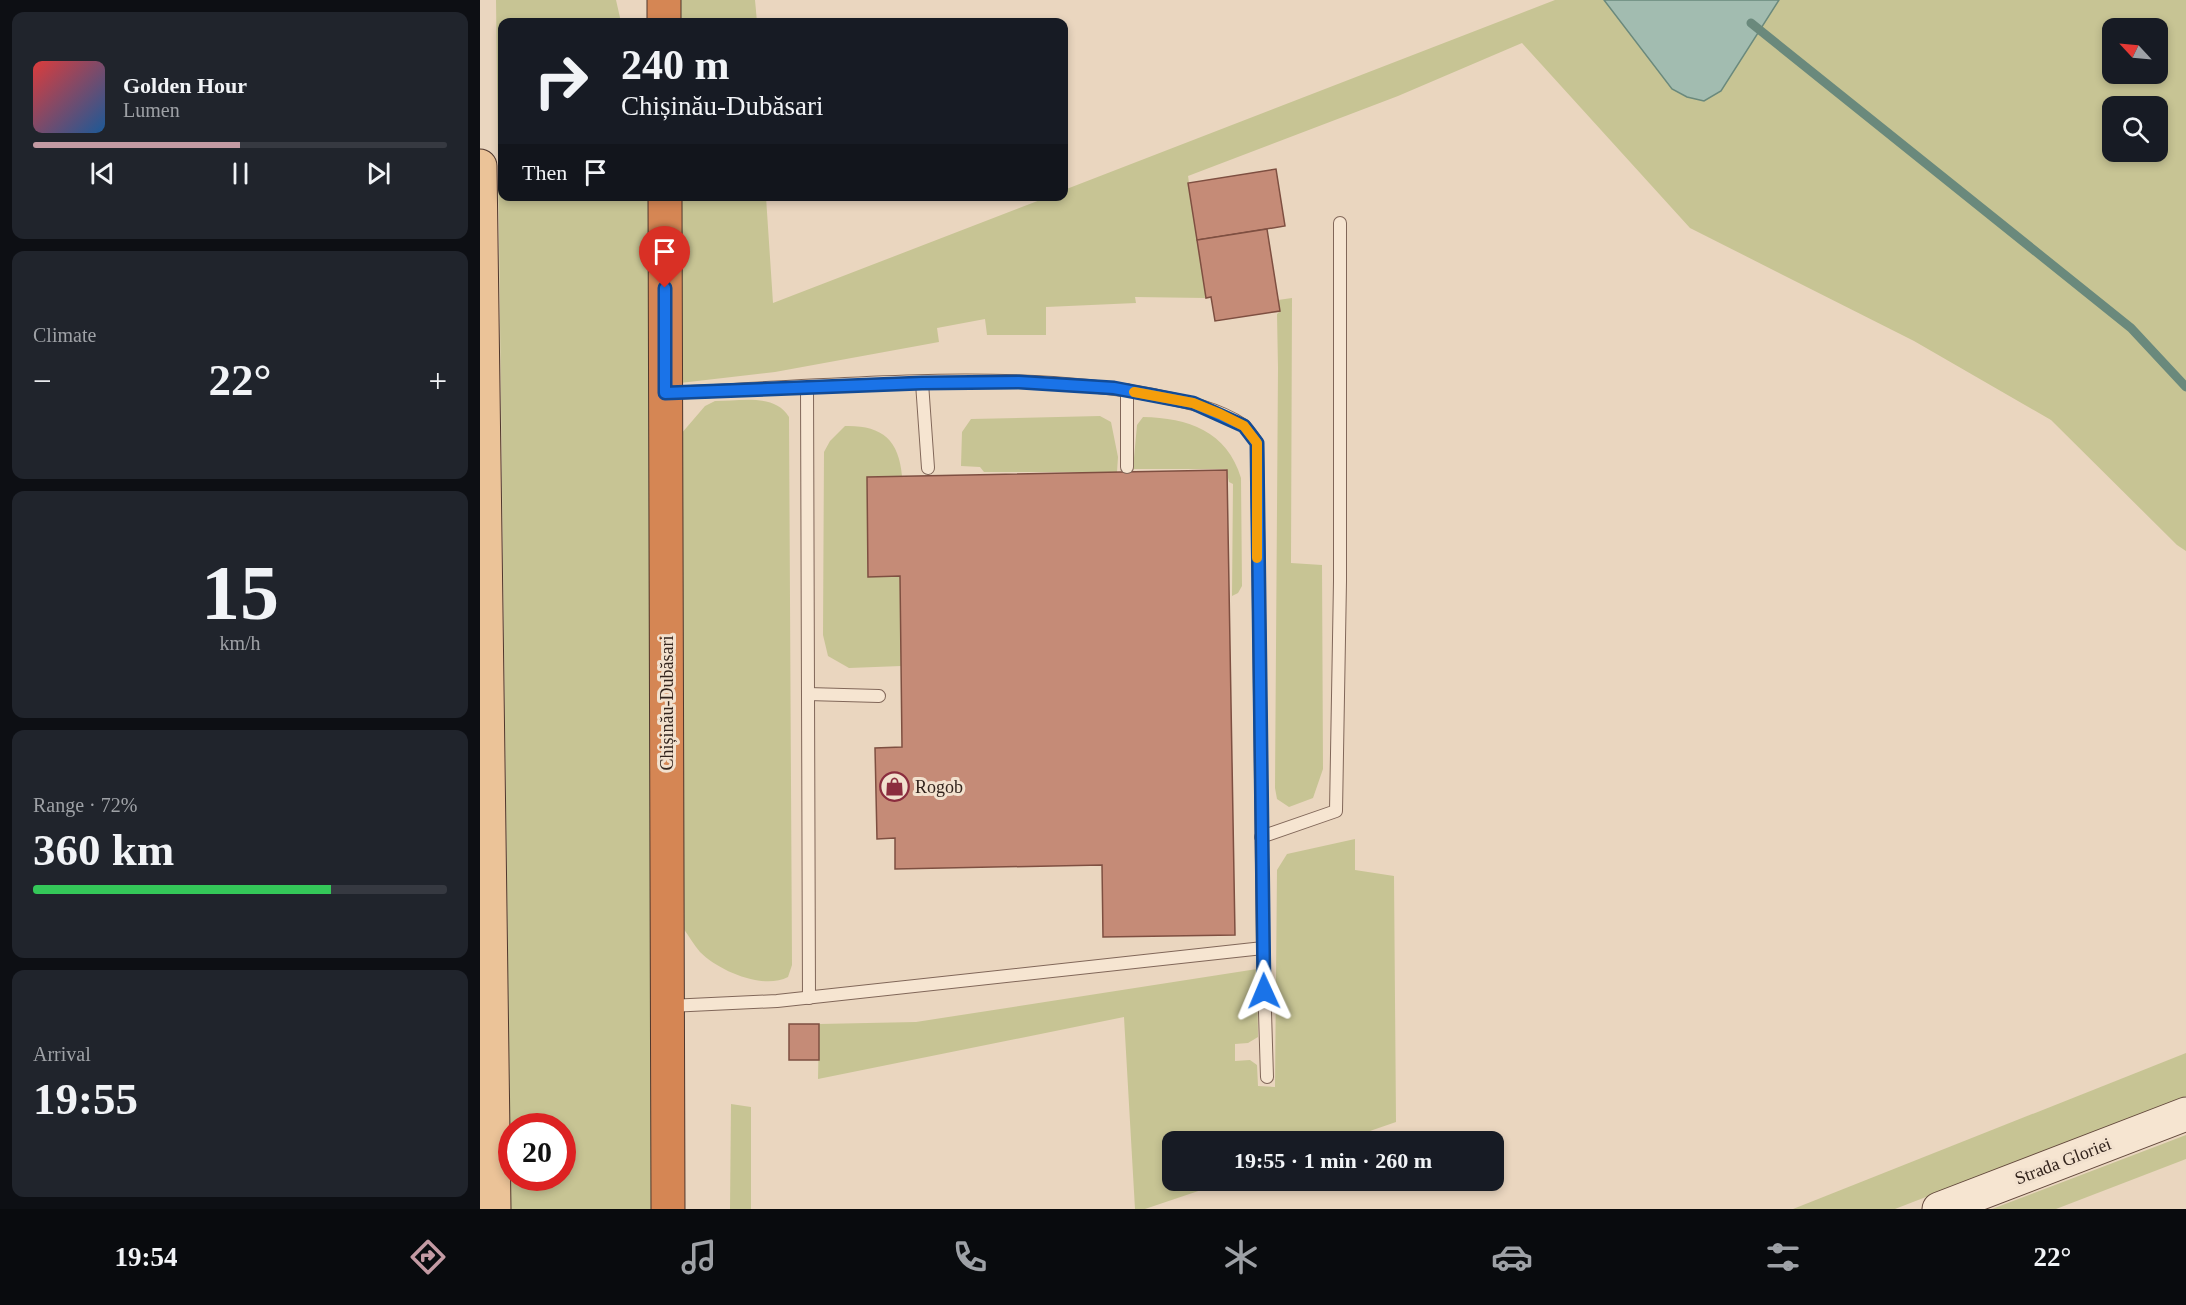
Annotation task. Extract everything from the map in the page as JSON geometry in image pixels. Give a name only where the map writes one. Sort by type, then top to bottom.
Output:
[{"type":"highway","points":[[664,0],[664,18]]},
{"type":"highway","name":"Chișinău-Dubăsari","points":[[665,201],[668,1209]]},
{"type":"main road","points":[[480,166],[486,1001],[495,1209]]},
{"type":"street","name":"Strada Gloriei","points":[[1939,1209],[2186,1114]]},
{"type":"lane","points":[[1261,837],[1336,811],[1340,581],[1340,223]]},
{"type":"lane","points":[[665,393],[922,383],[1019,382],[1127,390],[1193,403],[1244,426],[1257,443],[1266,1077]]},
{"type":"lane","points":[[922,383],[928,468]]},
{"type":"lane","points":[[807,387],[809,998]]},
{"type":"lane","points":[[1127,390],[1127,467]]},
{"type":"lane","points":[[808,694],[879,696]]},
{"type":"lane","points":[[668,1006],[809,998],[1263,948]]},
{"type":"shaded area","points":[[496,0],[616,0],[620,18],[498,18],[498,161]]},
{"type":"shaded area","points":[[679,0],[755,0],[757,18],[679,18]]},
{"type":"shaded area","points":[[1555,0],[1604,0],[1672,89],[1721,91],[1779,0],[2186,0],[2186,551],[2177,545],[2051,420],[1914,341],[1690,228],[1522,43],[1398,96],[1188,176],[1206,298],[1135,297],[1136,303],[1046,307],[1046,335],[987,335],[985,319],[937,328],[939,342],[775,372],[680,383],[679,201],[766,201],[773,303],[1038,201],[1068,201],[1068,188]]},
{"type":"shaded area","points":[[1604,0],[1779,0],[1721,91],[1704,101],[1687,97],[1672,89]]},
{"type":"shaded area","points":[[498,201],[649,201],[652,1209],[511,1209],[511,1191],[576,1191],[576,1113],[510,1113]]},
{"type":"shaded area","points":[[1292,298],[1291,563],[1322,565],[1323,769],[1313,798],[1289,807],[1277,799],[1275,788],[1277,314],[1280,311],[1278,300]]},
{"type":"shaded area","points":[[715,401],[766,401],[783,409],[789,417],[792,965],[788,977],[778,980],[754,980],[718,966],[700,952],[683,928],[681,434],[705,406]]},
{"type":"shaded area","points":[[1100,416],[1111,422],[1118,457],[1117,472],[984,472],[980,467],[961,466],[962,432],[971,419]]},
{"type":"shaded area","points":[[1143,417],[1175,420],[1204,430],[1216,438],[1235,462],[1241,478],[1242,586],[1238,593],[1232,596],[1233,484],[1229,482],[1226,469],[1133,469],[1137,425]]},
{"type":"shaded area","points":[[845,426],[869,428],[886,437],[897,452],[900,463],[902,476],[867,477],[868,576],[900,576],[901,666],[849,668],[828,656],[823,635],[824,452],[830,441]]},
{"type":"shaded area","points":[[1355,839],[1355,870],[1394,876],[1396,1122],[1370,1131],[1162,1131],[1162,1191],[1198,1191],[1145,1209],[1135,1209],[1124,1017],[818,1079],[819,1024],[916,1022],[1257,969],[1258,1037],[1248,1043],[1235,1044],[1235,1061],[1250,1060],[1257,1065],[1258,1086],[1275,1087],[1277,870],[1287,854]]},
{"type":"shaded area","points":[[2186,1053],[2186,1096],[1895,1209],[1793,1209]]},
{"type":"shaded area","points":[[731,1104],[751,1107],[751,1209],[730,1209]]},
{"type":"shaded area","points":[[2186,1135],[2186,1159],[2056,1209],[1992,1209]]},
{"type":"building","points":[[1276,169],[1285,226],[1197,240],[1188,183]]},
{"type":"building","points":[[1267,229],[1280,311],[1215,321],[1211,297],[1206,298],[1197,240]]},
{"type":"building","points":[[1227,470],[1235,935],[1103,937],[1102,865],[895,869],[895,838],[877,839],[875,748],[902,747],[900,576],[868,577],[867,477]]},
{"type":"building","points":[[789,1024],[819,1024],[819,1060],[789,1060]]},
{"type":"waterway","points":[[1751,23],[2131,328],[2186,387]]},
{"type":"slow traffic","points":[[1134,392],[1193,403],[1220,414],[1244,426],[1257,443],[1257,558]]},
{"type":"place","name":"Rogob","points":[[894,787]]},
{"type":"route","points":[[665,288],[665,393],[898,383],[1019,382],[1114,388],[1193,403],[1244,426],[1257,443],[1264,991]]}]
